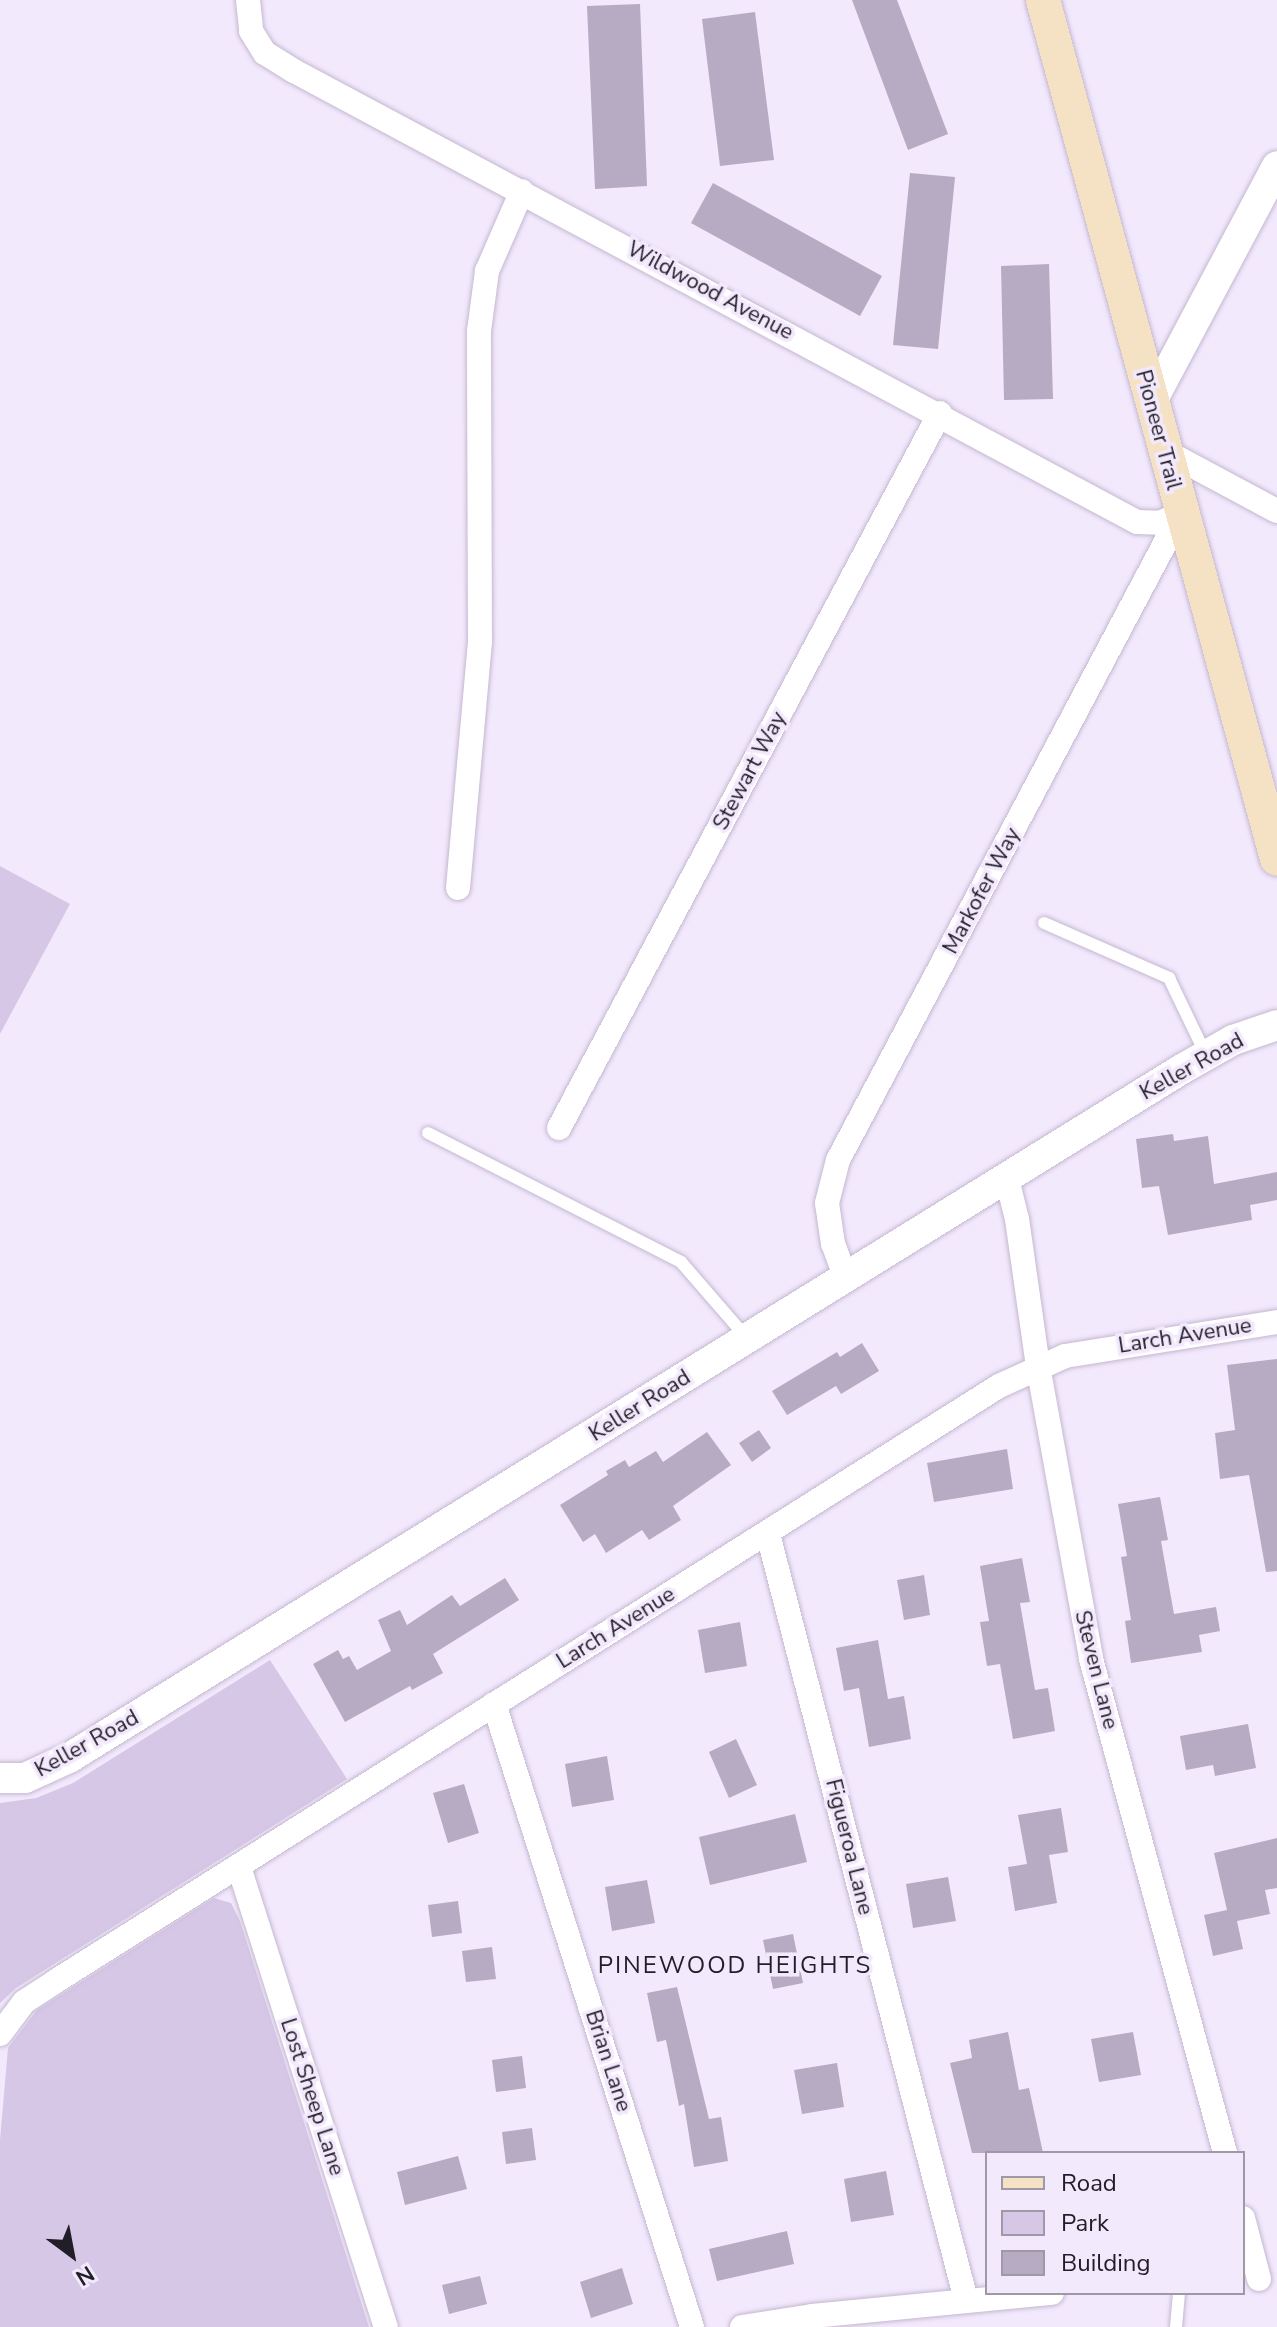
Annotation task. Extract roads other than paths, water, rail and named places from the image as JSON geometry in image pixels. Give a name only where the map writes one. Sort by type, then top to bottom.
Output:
[{"type":"main road","name":"Pioneer Trail","points":[[1043,0],[1163,450],[1277,859]]},
{"type":"street","name":"Wildwood Avenue","points":[[248,0],[251,31],[265,53],[294,71],[940,413],[1137,522],[1160,523],[1181,513]]},
{"type":"street","points":[[1151,403],[1277,166]]},
{"type":"street","points":[[458,888],[480,642],[479,331],[487,271],[522,191]]},
{"type":"street","name":"Stewart Way","points":[[559,1128],[940,413]]},
{"type":"street","points":[[1163,450],[1277,511]]},
{"type":"street","name":"Markofer Way","points":[[846,1279],[833,1244],[827,1203],[838,1160],[1181,513]]},
{"type":"street","name":"Keller Road","points":[[0,1778],[25,1778],[69,1758],[1206,1055],[1233,1040],[1277,1025]]},
{"type":"street","name":"Steven Lane","points":[[1007,1179],[1017,1219],[1038,1366],[1091,1659],[1224,2151]]},
{"type":"street","name":"Larch Avenue","points":[[0,2034],[24,2002],[999,1386],[1065,1356],[1277,1322]]},
{"type":"street","name":"Figueroa Lane","points":[[768,1534],[966,2300]]},
{"type":"street","name":"Brian Lane","points":[[494,1704],[692,2327]]},
{"type":"street","name":"Lost Sheep Lane","points":[[239,1867],[386,2327]]},
{"type":"street","points":[[1245,2225],[1260,2278]]},
{"type":"street","points":[[742,2327],[786,2319],[1027,2295]]},
{"type":"lane","points":[[1044,923],[1169,978],[1206,1055]]},
{"type":"lane","points":[[428,1133],[681,1262],[748,1340]]},
{"type":"lane","points":[[1176,2327],[1179,2295]]},
{"type":"district","name":"PINEWOOD HEIGHTS","points":[[735,1966]]}]
